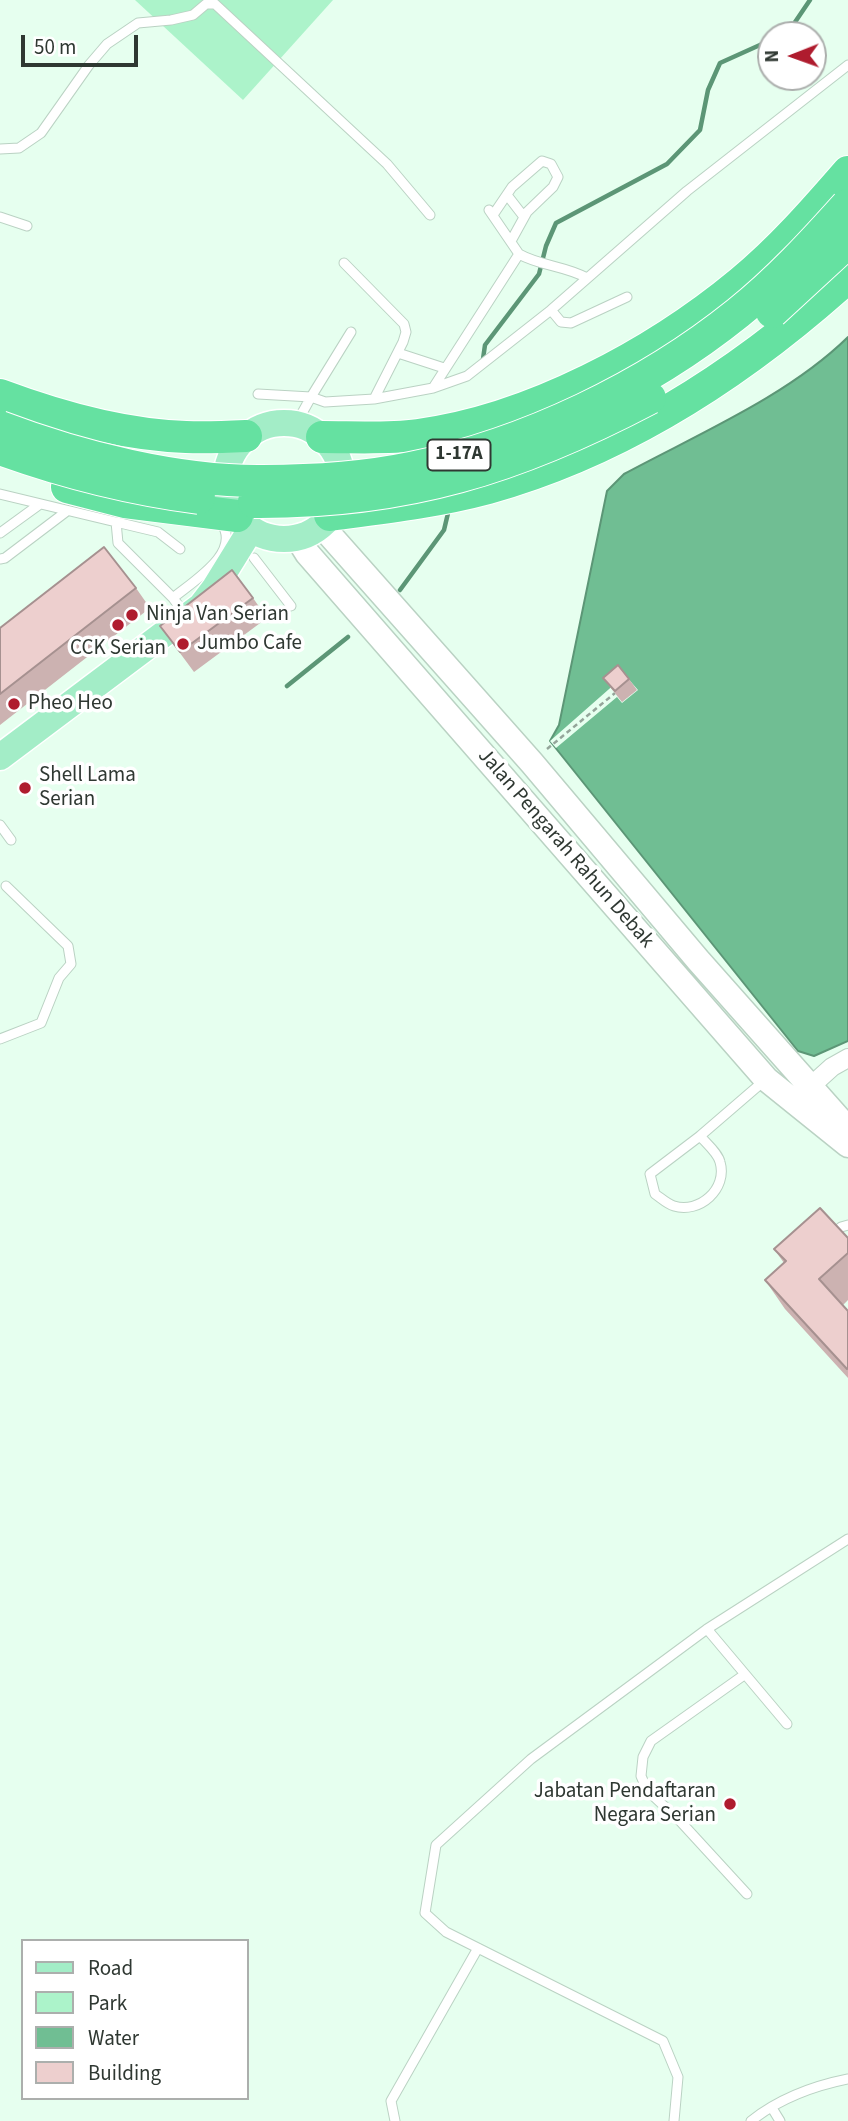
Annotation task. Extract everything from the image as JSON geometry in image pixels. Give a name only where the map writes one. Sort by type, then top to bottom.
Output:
[{"type":"highway","points":[[309,431],[415,435],[470,423],[546,399],[648,347],[705,310],[839,203],[848,172]]},
{"type":"highway","name":"1-17A","points":[[0,427],[118,462],[192,476],[261,482],[339,478],[411,468],[537,429],[643,378],[737,314],[777,280],[839,203]]},
{"type":"highway","name":"1-17A","points":[[0,449],[105,482],[206,499],[309,502],[378,495],[434,485],[551,446],[655,396],[751,331],[848,242]]},
{"type":"highway","points":[[326,520],[430,502],[488,488],[561,463],[607,443],[669,411],[725,376],[806,315],[848,277]]},
{"type":"highway","points":[[0,395],[28,406],[112,428],[186,437],[246,436]]},
{"type":"highway","points":[[415,435],[407,443],[399,461],[399,478],[410,492],[430,502]]},
{"type":"highway","points":[[0,465],[125,502],[234,520]]},
{"type":"main road","points":[[214,589],[234,520],[227,494],[229,463],[246,436],[261,427],[279,423],[309,431],[333,452],[340,468],[341,487],[336,504],[326,520],[310,533],[287,538],[264,536],[234,520]]},
{"type":"main road","points":[[0,757],[180,608],[201,606],[214,589],[254,558],[287,538]]},
{"type":"street","name":"Jalan Pengarah Rahun Debak","points":[[326,520],[352,557],[533,762],[698,960],[848,1129]]},
{"type":"street","name":"Jalan Pengarah Rahun Debak","points":[[287,538],[326,575],[766,1079],[848,1145]]},
{"type":"street","points":[[811,1086],[832,1067],[848,1058]]},
{"type":"lane","points":[[0,149],[19,148],[41,133],[107,44],[138,23],[193,15],[206,4],[215,4],[387,164],[430,215]]},
{"type":"lane","points":[[258,394],[311,397],[325,402],[374,399],[433,387],[467,376],[551,310],[687,191],[848,65]]},
{"type":"lane","points":[[511,241],[524,217],[553,187],[558,177],[551,164],[542,161],[512,187],[491,213],[519,254],[531,261],[576,272],[587,278]]},
{"type":"lane","points":[[839,203],[848,163]]},
{"type":"lane","points":[[507,195],[524,217]]},
{"type":"lane","points":[[0,217],[27,226]]},
{"type":"lane","points":[[433,387],[519,254]]},
{"type":"lane","points":[[344,263],[404,324],[406,332],[374,399]]},
{"type":"lane","points":[[551,310],[561,322],[571,323],[627,298]]},
{"type":"lane","points":[[309,431],[311,397],[351,332]]},
{"type":"lane","points":[[398,353],[444,368]]},
{"type":"lane","points":[[0,494],[158,532],[180,549]]},
{"type":"lane","points":[[2,529],[40,504]]},
{"type":"lane","points":[[0,559],[67,511]]},
{"type":"lane","points":[[116,522],[118,543],[180,608],[215,564],[225,547],[226,534],[234,520]]},
{"type":"lane","points":[[107,551],[118,543]]},
{"type":"lane","points":[[254,558],[291,606]]},
{"type":"lane","points":[[0,825],[11,840]]},
{"type":"lane","points":[[0,1040],[41,1023],[59,978],[71,964],[68,946],[6,886]]},
{"type":"lane","points":[[700,1136],[720,1161],[721,1179],[712,1197],[691,1208],[672,1206],[655,1194],[650,1174],[700,1136],[766,1079]]},
{"type":"lane","points":[[822,1244],[841,1227],[848,1226]]},
{"type":"lane","points":[[674,2121],[678,2077],[663,2041],[446,1932],[425,1913],[436,1845],[531,1759],[707,1629],[848,1539]]},
{"type":"lane","points":[[707,1629],[787,1724]]},
{"type":"lane","points":[[744,1675],[651,1741],[643,1757],[641,1776],[647,1790],[680,1821],[747,1894]]},
{"type":"lane","points":[[395,2121],[391,2101],[478,1948]]},
{"type":"lane","points":[[751,2121],[806,2090],[848,2079]]},
{"type":"lane","points":[[772,2108],[780,2121]]},
{"type":"path","points":[[533,762],[614,693]]},
{"type":"green space","points":[[135,0],[333,0],[243,100]]},
{"type":"water","points":[[848,337],[848,1041],[814,1056],[798,1051],[550,741],[559,725],[607,491],[624,474],[770,396],[798,378]]},
{"type":"pier","points":[[625,675],[638,690],[622,703],[617,697],[556,748],[550,741]]},
{"type":"building","points":[[104,547],[136,588],[0,694],[0,628]]},
{"type":"building","points":[[232,570],[253,598],[180,652],[160,626]]},
{"type":"building","points":[[618,665],[629,679],[615,691],[603,678]]},
{"type":"building","points":[[820,1208],[848,1238],[848,1253],[819,1279],[848,1311],[847,1369],[765,1280],[786,1261],[774,1249]]},
{"type":"waterway","points":[[796,21],[810,0]]},
{"type":"waterway","points":[[483,359],[485,345],[539,274],[546,246],[556,223],[667,164],[700,130],[708,90],[720,63],[757,46]]},
{"type":"waterway","points":[[400,590],[444,530],[449,509]]},
{"type":"waterway","points":[[287,686],[348,637]]},
{"type":"place","name":"Ninja Van Serian","points":[[132,615]]},
{"type":"place","name":"CCK Serian","points":[[118,625]]},
{"type":"place","name":"Jumbo Cafe","points":[[183,644]]},
{"type":"place","name":"Pheo Heo","points":[[14,704]]},
{"type":"place","name":"Shell Lama Serian","points":[[25,788]]},
{"type":"place","name":"Jabatan Pendaftaran Negara Serian","points":[[730,1804]]}]
